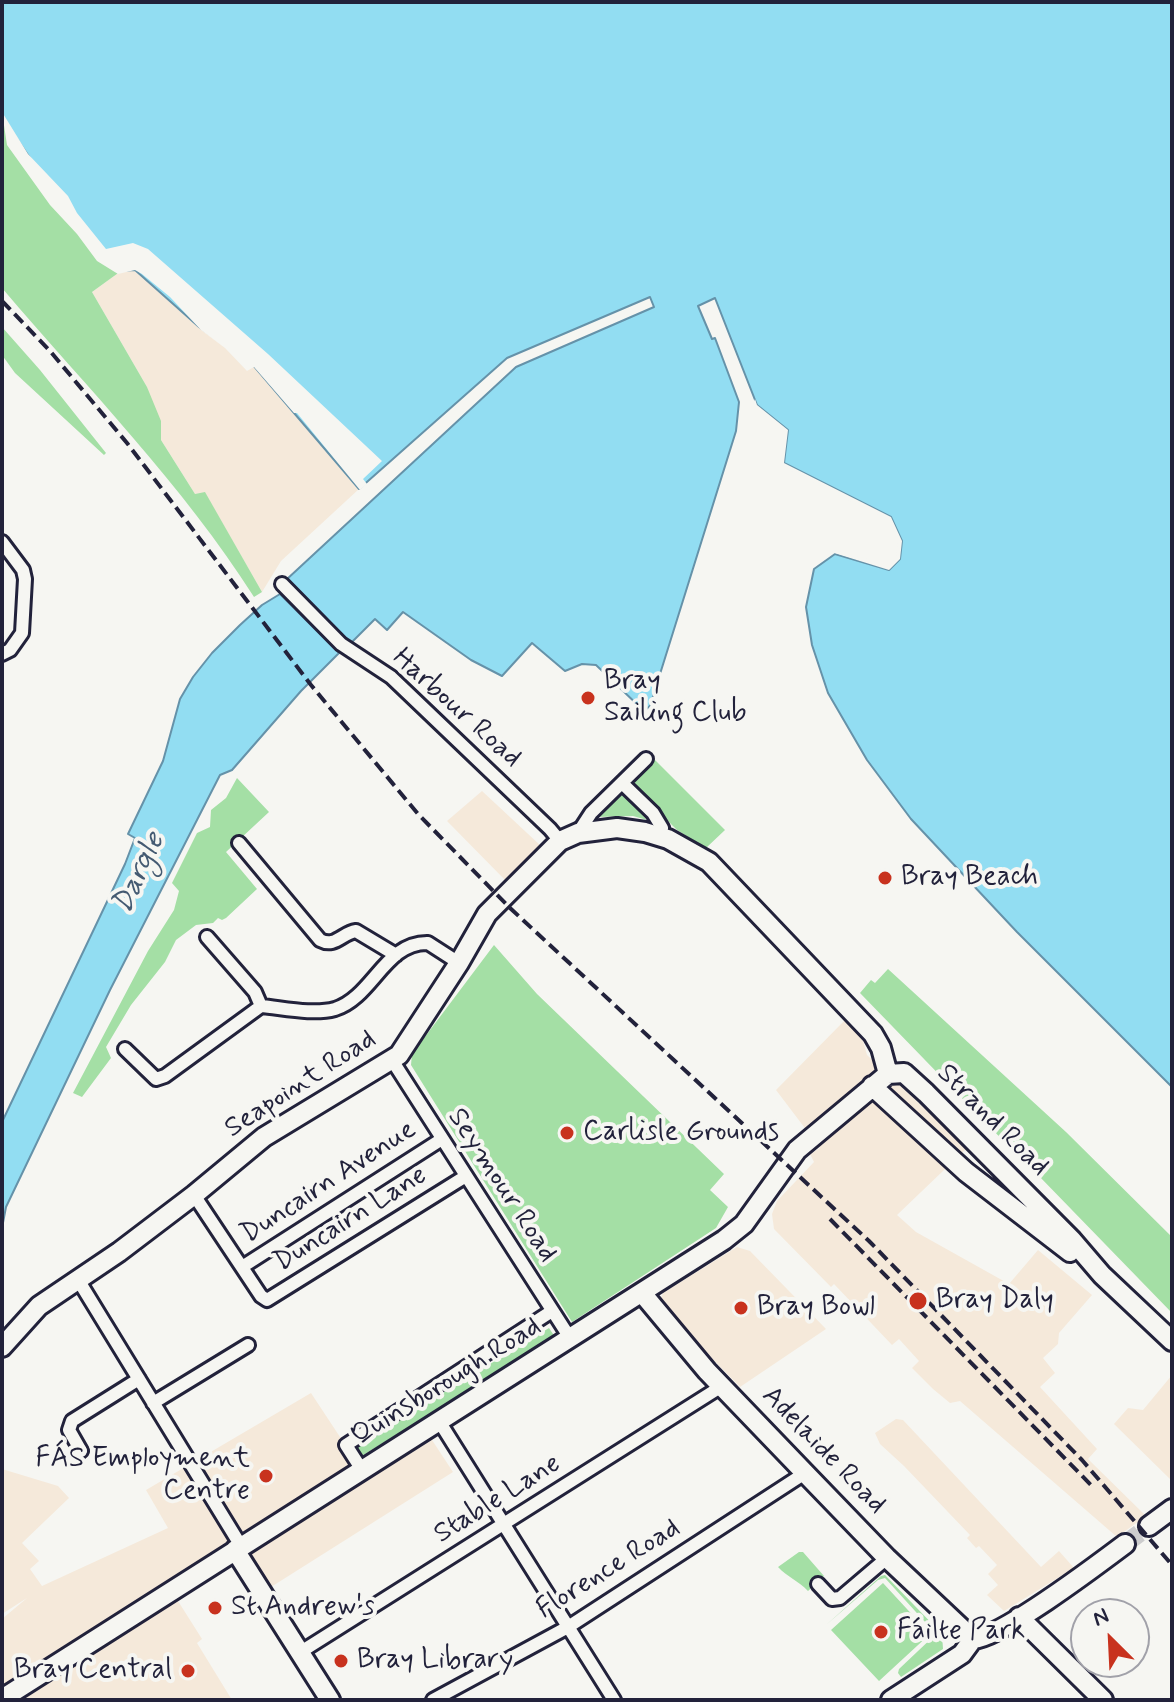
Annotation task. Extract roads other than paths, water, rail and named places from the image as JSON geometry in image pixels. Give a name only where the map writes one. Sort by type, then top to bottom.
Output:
[{"type":"street","points":[[2,542],[12,551],[23,570],[22,633],[18,642],[2,654]]},
{"type":"street","name":"Harbour Road","points":[[282,584],[341,644],[391,677],[560,841]]},
{"type":"street","points":[[578,833],[591,813],[646,759]]},
{"type":"street","points":[[622,783],[657,819],[662,828],[659,835]]},
{"type":"street","name":"Seapoint Road","points":[[2,1347],[39,1306],[119,1252],[273,1131],[392,1060],[410,1040],[487,914],[560,841],[578,833],[617,828],[659,835],[679,845]]},
{"type":"street","points":[[239,843],[320,940],[333,942],[356,931],[396,955]]},
{"type":"street","name":"Strand Road","points":[[679,845],[716,868],[867,1027],[881,1048],[888,1074],[904,1073],[909,1077],[1028,1209],[1072,1240],[1102,1275],[1172,1341]]},
{"type":"street","points":[[207,937],[255,992],[261,1006]]},
{"type":"street","points":[[125,1049],[156,1079],[165,1076],[261,1006],[325,1011],[353,999],[408,945],[428,943],[459,963]]},
{"type":"street","name":"Seymour Road","points":[[392,1060],[570,1338]]},
{"type":"street","name":"Quinsborough Road","points":[[2,1699],[724,1240],[744,1224],[792,1156],[888,1074]]},
{"type":"street","points":[[872,1086],[966,1172],[1028,1209]]},
{"type":"street","name":"Duncairn Avenue","points":[[242,1267],[442,1139]]},
{"type":"street","name":"Duncairn Lane","points":[[242,1267],[261,1296],[269,1299],[466,1176]]},
{"type":"street","points":[[194,1195],[242,1267]]},
{"type":"street","points":[[77,1278],[299,1653],[330,1700]]},
{"type":"street","name":"Adelaide Road","points":[[642,1293],[722,1386],[805,1473],[887,1558],[973,1639]]},
{"type":"street","points":[[362,1470],[346,1445],[552,1311]]},
{"type":"street","points":[[153,1403],[248,1345]]},
{"type":"street","points":[[81,1451],[69,1430],[72,1421],[139,1379]]},
{"type":"street","name":"Stable Lane","points":[[299,1653],[722,1386]]},
{"type":"street","points":[[439,1421],[614,1700]]},
{"type":"street","name":"Florence Road","points":[[433,1700],[568,1627],[805,1473]]},
{"type":"street","points":[[1149,1526],[1172,1509]]},
{"type":"street","points":[[891,1700],[962,1654],[973,1639],[1019,1617],[1125,1544]]},
{"type":"street","points":[[818,1584],[832,1599],[840,1598],[887,1558]]},
{"type":"street","points":[[1019,1617],[1103,1700]]},
{"type":"water","points":[[2,2],[1172,2],[1172,1087],[1017,932],[911,819],[867,760],[828,693],[812,645],[806,607],[814,569],[835,554],[889,570],[900,559],[902,541],[891,517],[784,463],[788,430],[757,405],[715,298],[698,306],[712,339],[715,338],[739,402],[736,431],[650,706],[644,711],[596,665],[582,664],[565,671],[532,643],[502,676],[471,660],[403,612],[387,630],[375,619],[350,644],[345,643],[286,580],[516,367],[654,307],[650,297],[507,358],[359,489],[253,365],[199,327],[135,270],[121,271],[80,231],[2,117]]},
{"type":"water","name":"Dargle","points":[[280,594],[339,653],[232,770],[220,775],[110,990],[6,1207],[2,1228],[2,1122],[125,864],[135,838],[128,834],[163,761],[180,699],[212,653],[262,605]]},
{"type":"tunnel","points":[[1125,1544],[1149,1526]]},
{"type":"railway","points":[[2,301],[50,351],[127,443],[311,685],[418,814],[510,908],[869,1241],[1082,1460],[1172,1565]]},
{"type":"railway","points":[[830,1219],[1091,1485]]},
{"type":"place","name":"Bray Sailing Club","points":[[588,698]]},
{"type":"place","name":"Bray Beach","points":[[885,878]]},
{"type":"place","name":"Carlisle Grounds","points":[[567,1133]]},
{"type":"place","name":"Bray Daly","points":[[918,1301]]},
{"type":"place","name":"Bray Bowl","points":[[741,1308]]},
{"type":"place","name":"FÁS Employment Centre","points":[[266,1476]]},
{"type":"place","name":"St Andrew's","points":[[215,1608]]},
{"type":"place","name":"Fáilte Park","points":[[881,1632]]},
{"type":"place","name":"Bray Library","points":[[341,1661]]},
{"type":"place","name":"Bray Central","points":[[188,1671]]}]
